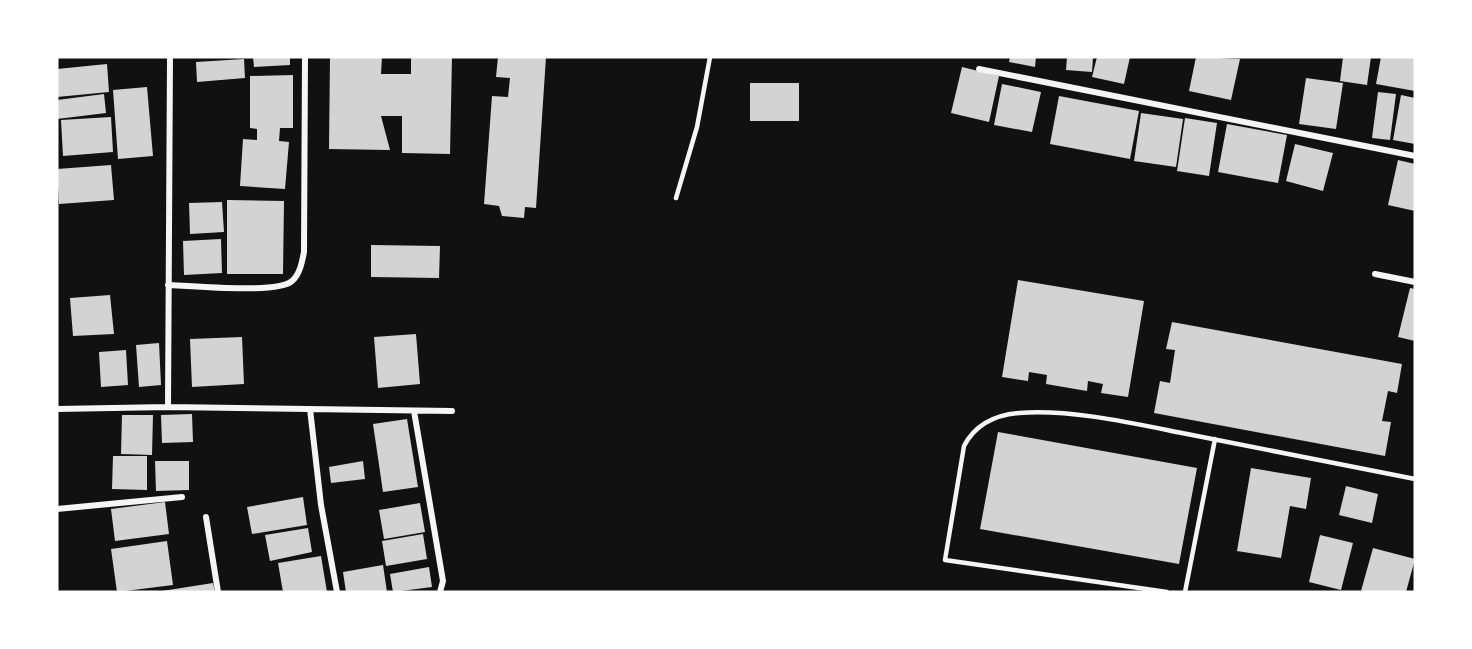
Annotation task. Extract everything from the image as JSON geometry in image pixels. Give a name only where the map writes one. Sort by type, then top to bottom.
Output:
[{"type":"street","points":[[168,407],[170,57]]},
{"type":"street","points":[[168,285],[273,289],[291,282],[300,268],[304,252],[306,57]]},
{"type":"street","points":[[979,69],[1415,156]]},
{"type":"street","points":[[1375,274],[1415,282]]},
{"type":"street","points":[[57,409],[168,407],[452,411]]},
{"type":"street","points":[[310,409],[321,505],[337,592]]},
{"type":"street","points":[[414,411],[443,581],[441,592]]},
{"type":"street","points":[[57,509],[182,497]]},
{"type":"street","points":[[206,517],[218,592]]},
{"type":"lane","points":[[676,198],[697,127],[710,57]]},
{"type":"lane","points":[[1167,592],[945,560],[964,446],[971,432],[994,418],[1019,413],[1061,414],[1129,423],[1415,479]]},
{"type":"lane","points":[[1185,592],[1215,440]]},
{"type":"building","points":[[253,57],[290,57],[290,65],[254,67]]},
{"type":"building","points":[[330,57],[382,57],[381,74],[411,74],[411,57],[452,57],[450,154],[402,153],[402,116],[381,116],[390,150],[329,149]]},
{"type":"building","points":[[498,57],[546,57],[536,208],[525,207],[524,218],[502,216],[499,206],[484,204],[492,96],[508,97],[510,78],[496,77]]},
{"type":"building","points":[[1010,57],[1036,57],[1035,67],[1009,62]]},
{"type":"building","points":[[1067,57],[1093,57],[1092,72],[1066,70]]},
{"type":"building","points":[[1097,57],[1130,57],[1124,84],[1092,77]]},
{"type":"building","points":[[1196,57],[1240,59],[1231,100],[1189,91]]},
{"type":"building","points":[[1343,57],[1371,57],[1367,85],[1340,81]]},
{"type":"building","points":[[1381,57],[1415,57],[1415,91],[1376,84]]},
{"type":"building","points":[[244,59],[245,78],[197,82],[196,62]]},
{"type":"building","points":[[107,64],[109,92],[57,97],[57,69]]},
{"type":"building","points":[[962,67],[999,76],[989,122],[951,113]]},
{"type":"building","points":[[293,75],[293,128],[280,128],[279,141],[289,142],[285,189],[240,186],[243,139],[257,140],[257,129],[250,128],[250,76]]},
{"type":"building","points":[[1306,78],[1343,83],[1336,129],[1299,124]]},
{"type":"building","points":[[750,83],[799,83],[799,121],[750,121]]},
{"type":"building","points":[[1002,84],[1041,92],[1032,132],[994,125]]},
{"type":"building","points":[[147,87],[153,156],[118,159],[113,90]]},
{"type":"building","points":[[1378,92],[1396,94],[1390,140],[1372,138]]},
{"type":"building","points":[[104,94],[106,113],[57,119],[57,100]]},
{"type":"building","points":[[1401,95],[1415,98],[1415,144],[1393,140]]},
{"type":"building","points":[[1059,96],[1139,111],[1130,159],[1050,144]]},
{"type":"building","points":[[1141,113],[1183,119],[1176,167],[1134,161]]},
{"type":"building","points":[[111,117],[113,152],[63,156],[61,120]]},
{"type":"building","points":[[1185,118],[1217,123],[1209,176],[1177,171]]},
{"type":"building","points":[[1227,124],[1287,135],[1278,183],[1218,172]]},
{"type":"building","points":[[1295,144],[1333,153],[1323,191],[1286,181]]},
{"type":"building","points":[[1398,160],[1415,164],[1415,211],[1388,205]]},
{"type":"building","points":[[111,165],[114,200],[59,204],[57,169]]},
{"type":"building","points":[[227,200],[284,201],[283,274],[227,274]]},
{"type":"building","points":[[222,202],[224,232],[190,234],[189,203]]},
{"type":"building","points":[[221,239],[222,273],[184,275],[183,241]]},
{"type":"building","points":[[371,245],[440,246],[439,278],[371,277]]},
{"type":"building","points":[[1018,280],[1144,301],[1128,397],[1101,393],[1103,384],[1088,381],[1087,391],[1046,384],[1047,375],[1029,372],[1028,381],[1002,377]]},
{"type":"building","points":[[1410,288],[1415,289],[1415,341],[1398,337]]},
{"type":"building","points":[[110,295],[114,334],[73,336],[70,298]]},
{"type":"building","points":[[1172,322],[1402,364],[1397,393],[1388,391],[1382,421],[1391,422],[1385,456],[1154,413],[1160,381],[1170,383],[1175,350],[1166,349]]},
{"type":"building","points":[[416,334],[420,384],[378,388],[374,337]]},
{"type":"building","points":[[242,337],[244,384],[192,387],[190,339]]},
{"type":"building","points":[[159,343],[161,385],[139,387],[136,345]]},
{"type":"building","points":[[126,350],[128,385],[101,387],[99,352]]},
{"type":"building","points":[[192,414],[193,442],[162,443],[161,415]]},
{"type":"building","points":[[122,415],[153,415],[152,455],[121,454]]},
{"type":"building","points":[[407,419],[418,487],[383,492],[373,424]]},
{"type":"building","points":[[998,432],[1197,468],[1179,564],[980,529]]},
{"type":"building","points":[[113,456],[147,456],[147,490],[112,489]]},
{"type":"building","points":[[155,461],[189,461],[189,490],[156,491]]},
{"type":"building","points":[[363,461],[365,479],[331,483],[329,467]]},
{"type":"building","points":[[1251,468],[1311,478],[1306,509],[1290,506],[1281,558],[1237,551]]},
{"type":"building","points":[[1346,486],[1378,494],[1372,523],[1339,515]]},
{"type":"building","points":[[303,497],[307,525],[252,534],[247,507]]},
{"type":"building","points":[[165,502],[169,534],[115,541],[111,509]]},
{"type":"building","points":[[420,503],[425,532],[384,539],[379,510]]},
{"type":"building","points":[[308,528],[312,552],[270,561],[265,535]]},
{"type":"building","points":[[423,534],[427,559],[386,566],[382,541]]},
{"type":"building","points":[[1320,535],[1353,543],[1341,590],[1309,582]]},
{"type":"building","points":[[167,541],[173,585],[117,592],[111,549]]},
{"type":"building","points":[[1373,548],[1415,559],[1406,592],[1361,591]]},
{"type":"building","points":[[321,556],[327,592],[283,592],[278,563]]},
{"type":"building","points":[[383,565],[387,592],[346,592],[343,572]]},
{"type":"building","points":[[429,567],[432,587],[393,592],[390,574]]},
{"type":"building","points":[[213,583],[215,592],[162,592],[162,591]]}]
